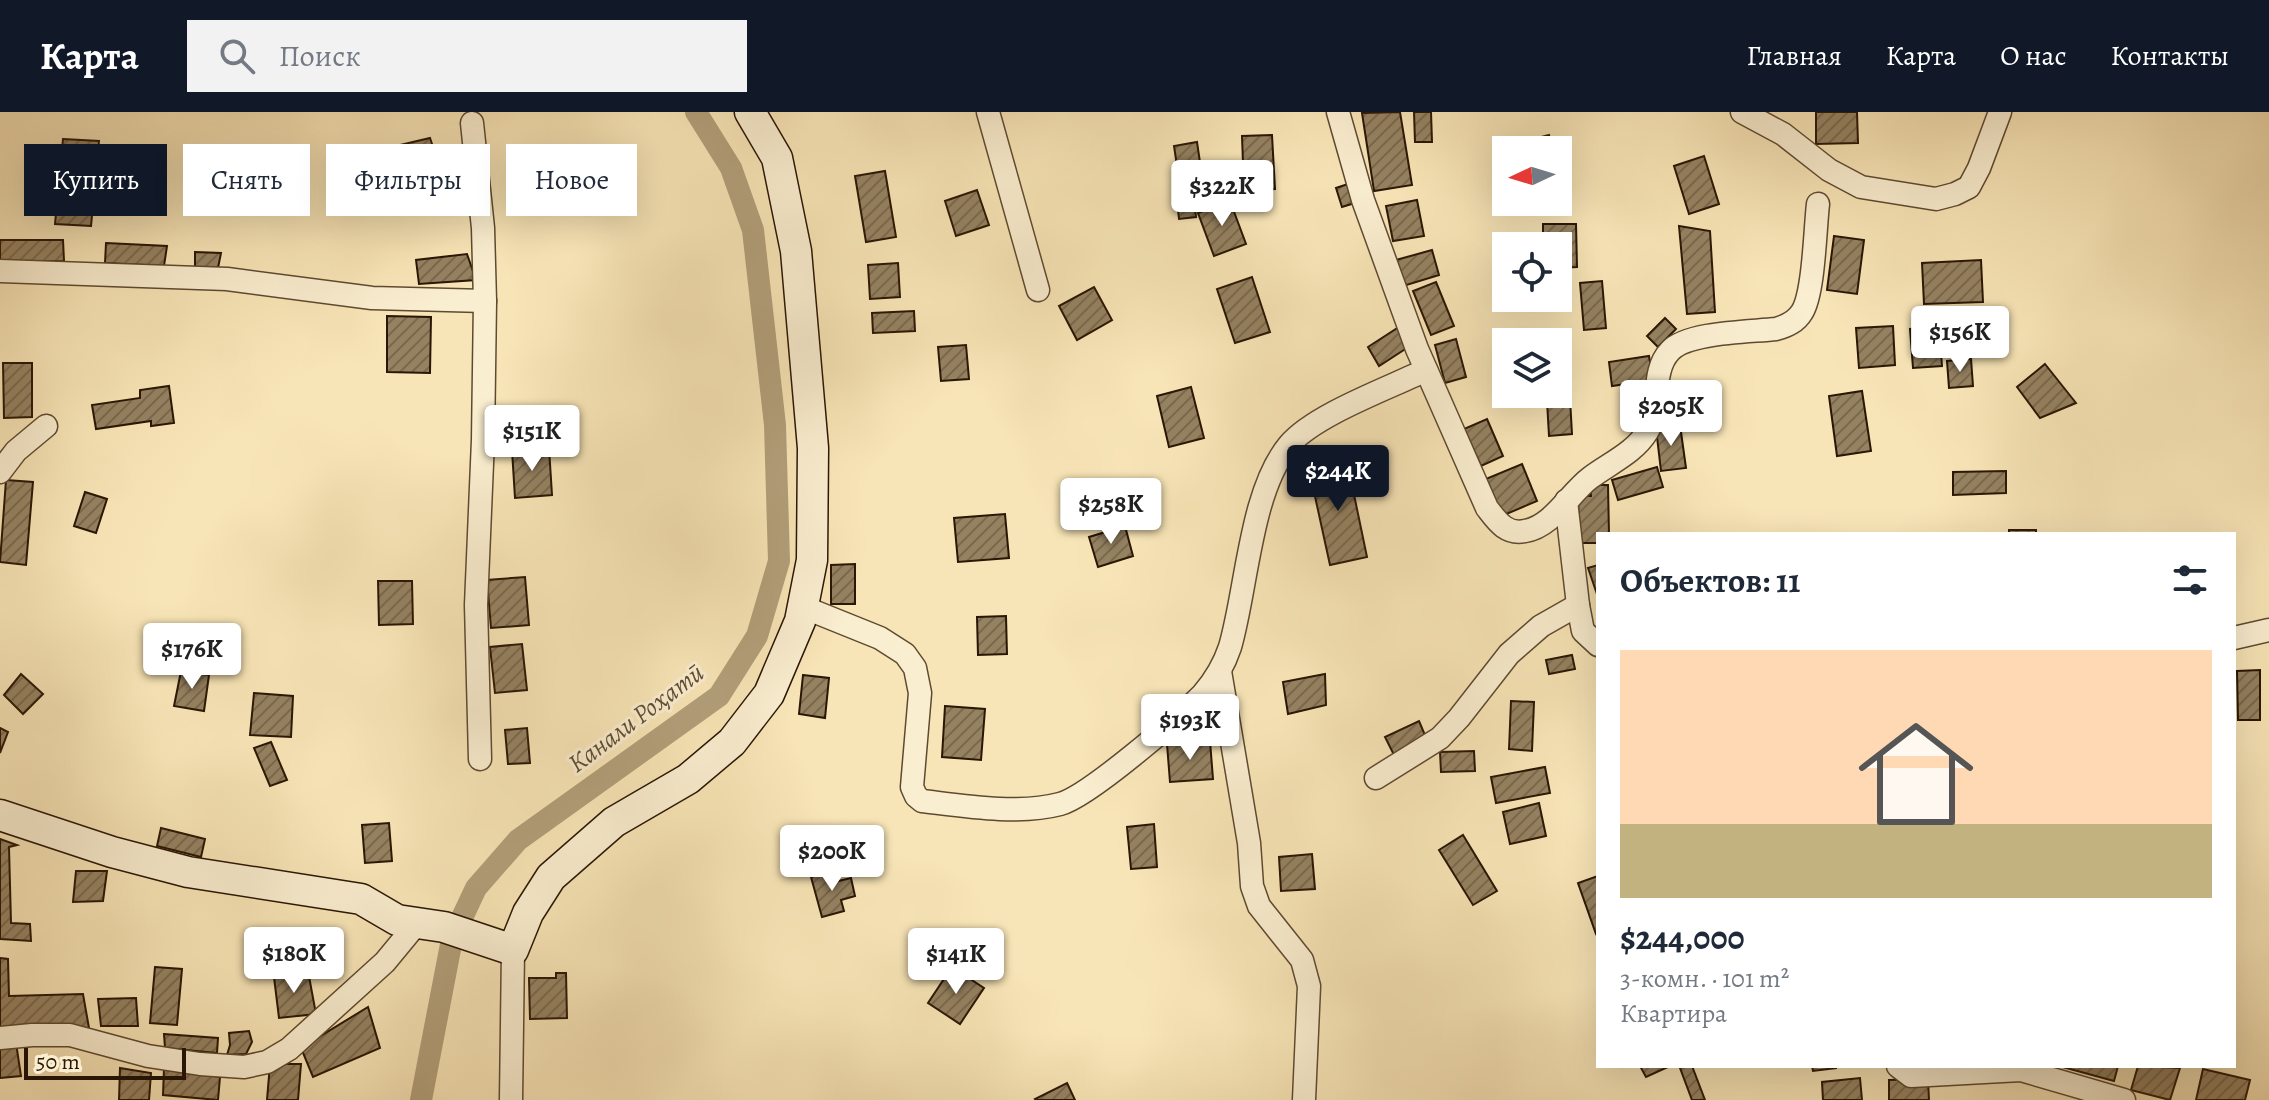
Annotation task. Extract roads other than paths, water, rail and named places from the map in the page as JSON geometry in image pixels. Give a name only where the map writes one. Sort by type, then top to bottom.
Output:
[{"type":"street","points":[[511,1100],[513,950],[528,913],[551,877],[614,822],[688,779],[732,742],[769,694],[800,621],[812,560],[813,448],[796,251],[777,158],[750,112]]},
{"type":"street","points":[[988,112],[1038,290]]},
{"type":"street","points":[[1338,112],[1363,200],[1426,370],[1487,508],[1502,527],[1522,532],[1539,527],[1589,478],[1636,446],[1649,430],[1655,410],[1659,371],[1668,352],[1691,339],[1776,329],[1797,319],[1804,309],[1809,283],[1818,204]]},
{"type":"street","points":[[1742,112],[1783,134],[1829,170],[1861,187],[1936,199],[1969,187],[2000,112]]},
{"type":"street","points":[[472,123],[483,228],[485,301],[476,605],[480,759]]},
{"type":"street","points":[[0,271],[227,279],[372,298],[485,301]]},
{"type":"street","points":[[803,607],[880,638],[905,654],[915,668],[920,693],[912,787],[922,801],[978,808],[1061,804],[1081,796],[1165,728],[1203,693],[1220,671],[1230,647],[1261,503],[1277,462],[1290,443],[1319,422],[1426,370]]},
{"type":"street","points":[[0,472],[16,451],[46,426]]},
{"type":"street","points":[[1566,501],[1583,631],[1596,643]]},
{"type":"street","points":[[1376,778],[1440,738],[1509,654],[1541,626],[1578,605]]},
{"type":"street","points":[[2236,638],[2269,630]]},
{"type":"street","points":[[1220,671],[1249,843],[1252,886],[1259,906],[1302,960],[1309,986],[1304,1100]]},
{"type":"street","points":[[0,815],[172,868],[361,899],[397,920],[431,924],[513,950]]},
{"type":"street","points":[[0,1038],[70,1035],[148,1056],[200,1064],[244,1067],[267,1062],[289,1049],[431,924]]},
{"type":"street","points":[[1901,1068],[1911,1076],[2021,1070],[2124,1100]]},
{"type":"waterway","name":"Канали Роҳатӣ","points":[[421,1100],[452,939],[476,888],[518,840],[719,696],[757,636],[779,561],[775,425],[753,230],[731,168],[696,112]]}]
